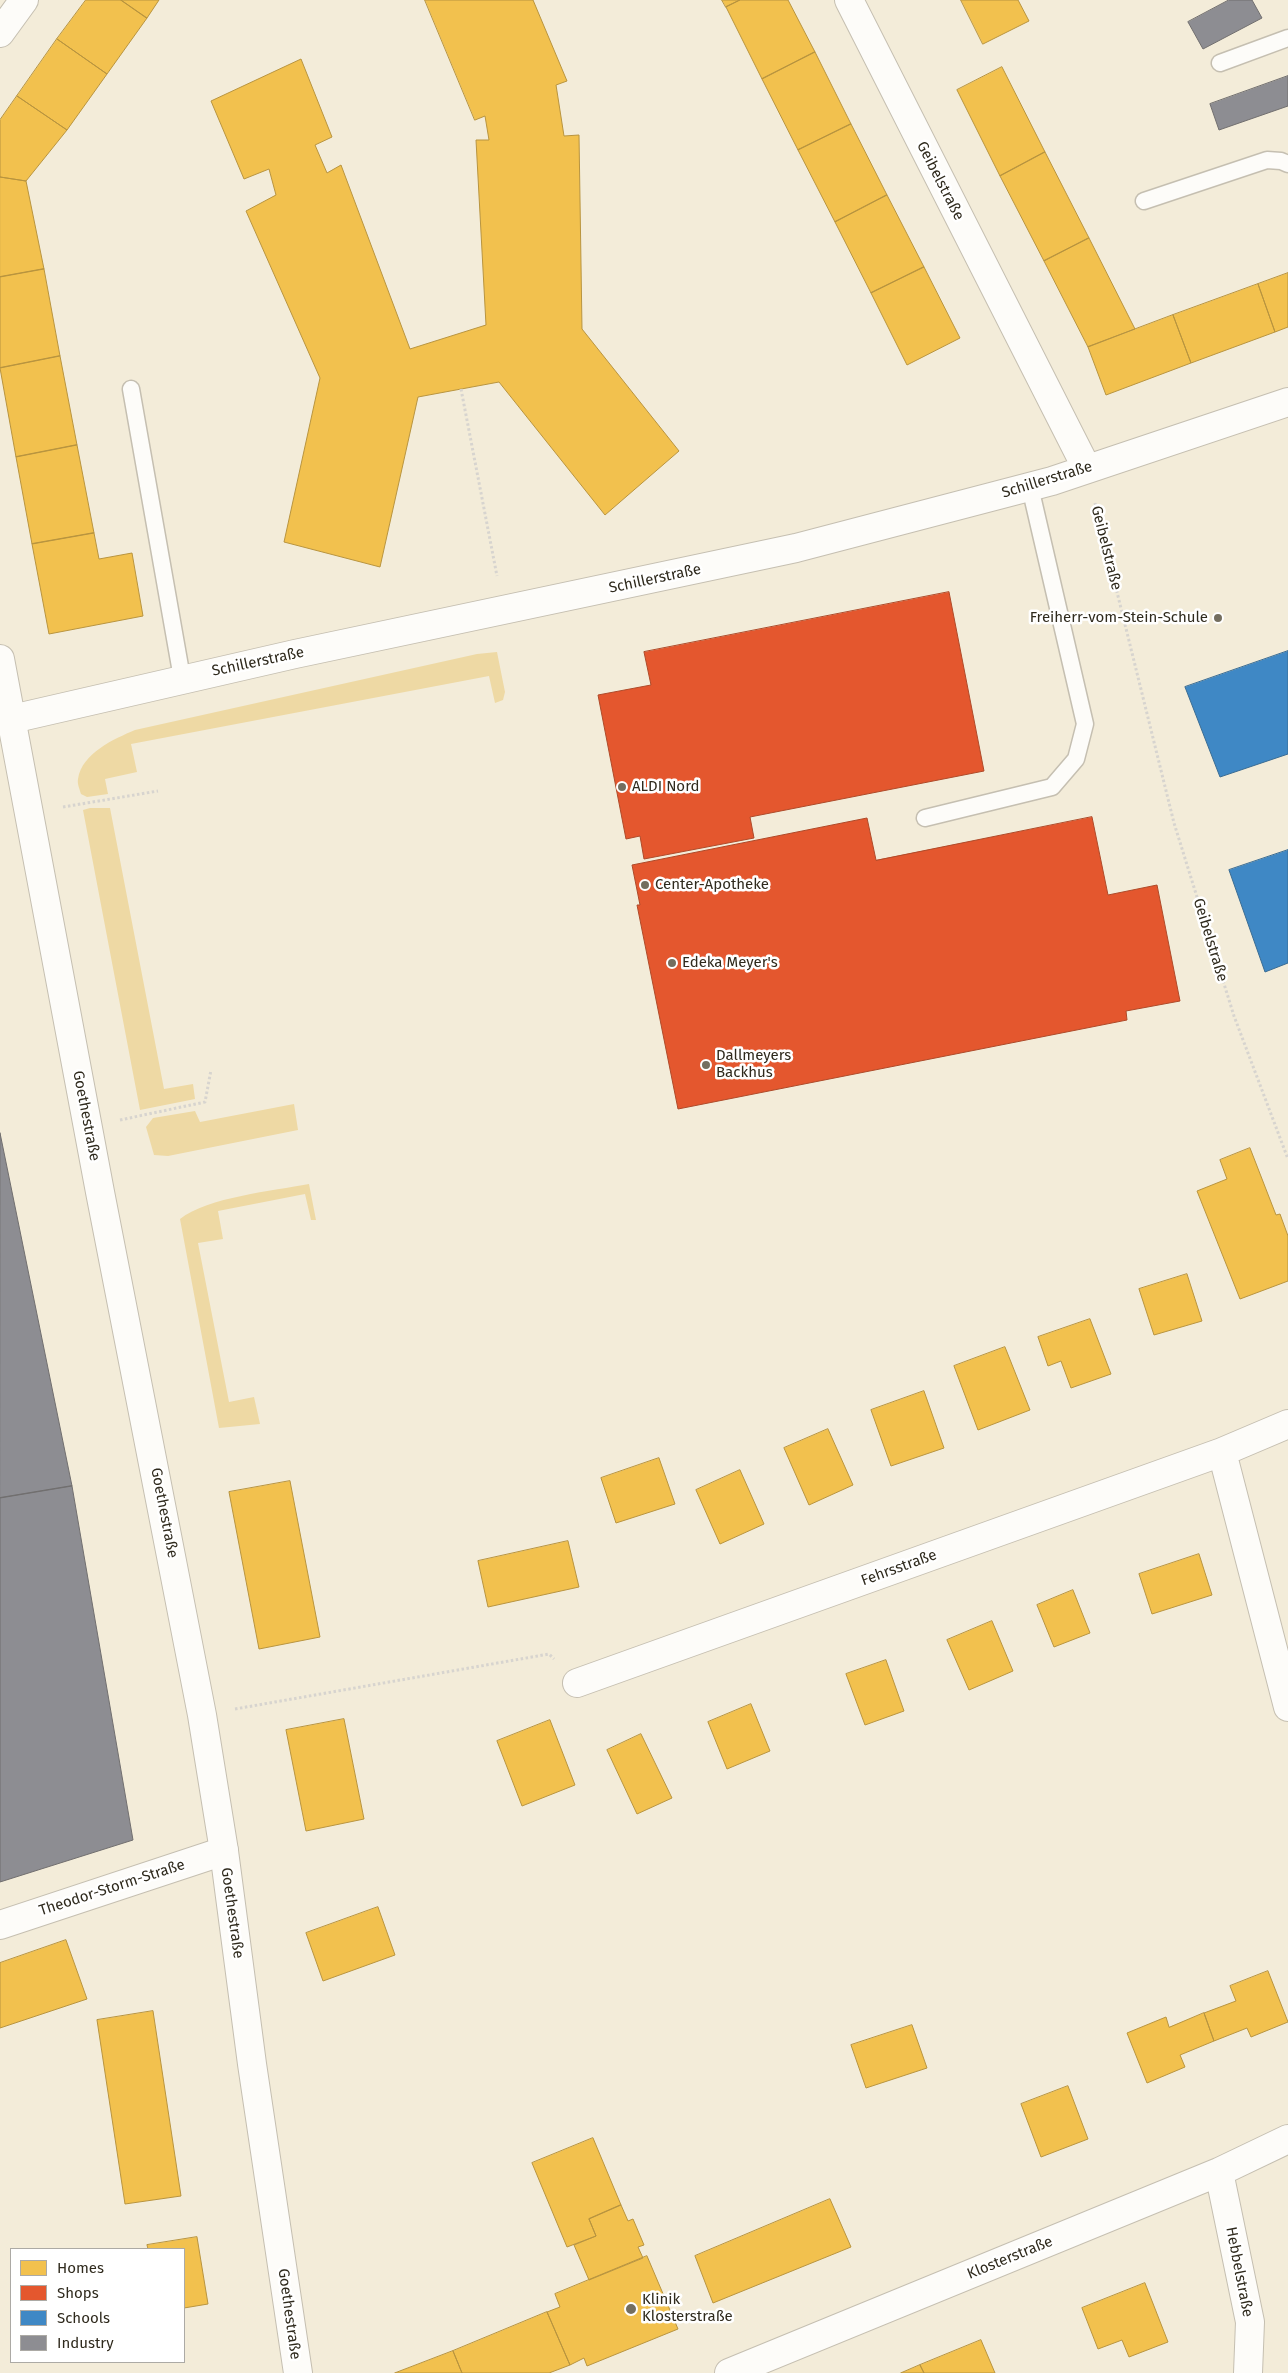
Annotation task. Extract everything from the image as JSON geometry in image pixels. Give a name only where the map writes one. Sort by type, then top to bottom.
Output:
[{"type":"street","points":[[0,33],[24,0]]},
{"type":"street","name":"Geibelstraße","points":[[849,0],[1087,469]]},
{"type":"street","name":"Schillerstraße","points":[[6,719],[182,678],[796,548],[1030,487],[1288,402]]},
{"type":"street","name":"Goethestraße","points":[[0,659],[6,719],[29,814],[202,1715],[224,1851],[251,2054],[298,2373]]},
{"type":"street","name":"Fehrsstraße","points":[[577,1684],[1222,1452],[1288,1424]]},
{"type":"street","points":[[1222,1452],[1288,1707]]},
{"type":"street","name":"Theodor-Storm-Straße","points":[[0,1924],[224,1851]]},
{"type":"street","name":"Klosterstraße","points":[[729,2373],[1219,2172],[1288,2139]]},
{"type":"street","name":"Hebbelstraße","points":[[1219,2172],[1250,2322],[1248,2373]]},
{"type":"lane","points":[[1220,63],[1288,38]]},
{"type":"lane","points":[[1144,202],[1267,160],[1282,161],[1288,164]]},
{"type":"lane","points":[[131,389],[182,678]]},
{"type":"lane","points":[[924,818],[1052,786],[1076,759],[1085,724],[1030,487]]},
{"type":"path","points":[[461,389],[504,611]]},
{"type":"path","name":"Geibelstraße","points":[[1087,469],[1174,823],[1234,1016],[1288,1159]]},
{"type":"path","points":[[29,814],[158,791]]},
{"type":"path","points":[[88,1126],[205,1102],[211,1070]]},
{"type":"path","points":[[202,1715],[549,1654],[577,1684]]},
{"type":"shaded area","points":[[497,652],[505,692],[503,700],[495,703],[489,676],[131,744],[137,772],[105,779],[108,794],[87,797],[81,794],[78,785],[81,770],[92,754],[135,730],[477,654]]},
{"type":"shaded area","points":[[110,808],[164,1089],[193,1084],[195,1099],[140,1110],[83,810]]},
{"type":"shaded area","points":[[294,1104],[298,1130],[168,1156],[154,1155],[146,1127],[153,1118],[195,1111],[200,1122]]},
{"type":"shaded area","points":[[309,1184],[316,1220],[311,1220],[305,1194],[218,1211],[223,1239],[198,1243],[229,1402],[254,1397],[260,1424],[219,1428],[180,1219],[192,1211],[224,1200]]},
{"type":"building: Homes","points":[[86,0],[121,0],[147,18],[107,74],[57,39]]},
{"type":"building: Homes","points":[[121,0],[159,0],[147,18]]},
{"type":"building: Homes","points":[[425,0],[533,0],[567,81],[556,85],[564,136],[579,135],[582,329],[679,451],[605,515],[499,382],[418,397],[380,567],[284,542],[320,378],[246,211],[276,195],[269,169],[244,179],[211,101],[301,59],[332,137],[315,145],[327,173],[341,165],[410,349],[486,325],[476,140],[489,140],[485,116],[475,120]]},
{"type":"building: Homes","points":[[722,0],[740,0],[726,7]]},
{"type":"building: Homes","points":[[740,0],[788,0],[815,52],[762,79],[726,7]]},
{"type":"building: Homes","points":[[961,0],[1018,0],[1029,21],[983,44]]},
{"type":"building: Homes","points":[[57,39],[107,74],[67,130],[17,96]]},
{"type":"building: Homes","points":[[815,52],[851,124],[798,150],[762,79]]},
{"type":"building: Homes","points":[[1002,67],[1045,152],[1000,176],[957,90]]},
{"type":"building: Homes","points":[[17,96],[67,130],[26,181],[0,177],[0,120]]},
{"type":"building: Homes","points":[[851,124],[887,195],[835,222],[798,150]]},
{"type":"building: Homes","points":[[1045,152],[1089,238],[1044,261],[1000,176]]},
{"type":"building: Homes","points":[[0,177],[26,181],[44,269],[0,277]]},
{"type":"building: Homes","points":[[887,195],[924,267],[871,293],[835,222]]},
{"type":"building: Homes","points":[[1089,238],[1135,329],[1088,347],[1044,261]]},
{"type":"building: Homes","points":[[924,267],[960,338],[907,365],[871,293]]},
{"type":"building: Homes","points":[[44,269],[60,356],[0,368],[0,277]]},
{"type":"building: Homes","points":[[1288,273],[1288,327],[1275,332],[1258,284]]},
{"type":"building: Homes","points":[[1258,284],[1275,332],[1191,363],[1173,315]]},
{"type":"building: Homes","points":[[1173,315],[1191,363],[1106,395],[1088,347]]},
{"type":"building: Homes","points":[[60,356],[77,445],[16,457],[0,368]]},
{"type":"building: Homes","points":[[77,445],[94,533],[32,544],[16,457]]},
{"type":"building: Homes","points":[[94,533],[99,559],[132,553],[143,616],[49,634],[32,544]]},
{"type":"building: Homes","points":[[1250,1148],[1276,1215],[1280,1214],[1288,1236],[1288,1281],[1240,1299],[1197,1191],[1227,1179],[1220,1160]]},
{"type":"building: Homes","points":[[1187,1274],[1202,1321],[1154,1335],[1139,1289]]},
{"type":"building: Homes","points":[[1090,1319],[1111,1374],[1071,1388],[1061,1361],[1048,1366],[1038,1337]]},
{"type":"building: Homes","points":[[1005,1347],[1030,1410],[978,1430],[954,1366]]},
{"type":"building: Homes","points":[[924,1391],[944,1448],[891,1466],[871,1410]]},
{"type":"building: Homes","points":[[828,1429],[853,1485],[809,1505],[784,1448]]},
{"type":"building: Homes","points":[[659,1458],[675,1504],[616,1523],[601,1478]]},
{"type":"building: Homes","points":[[740,1470],[764,1524],[720,1544],[696,1490]]},
{"type":"building: Homes","points":[[290,1481],[320,1637],[259,1649],[229,1492]]},
{"type":"building: Homes","points":[[568,1541],[579,1587],[488,1607],[478,1561]]},
{"type":"building: Homes","points":[[1199,1554],[1212,1595],[1152,1614],[1139,1574]]},
{"type":"building: Homes","points":[[1073,1590],[1090,1633],[1054,1647],[1037,1605]]},
{"type":"building: Homes","points":[[992,1621],[1013,1671],[969,1690],[947,1640]]},
{"type":"building: Homes","points":[[886,1660],[904,1711],[865,1725],[846,1674]]},
{"type":"building: Homes","points":[[751,1704],[770,1751],[727,1769],[708,1722]]},
{"type":"building: Homes","points":[[344,1719],[364,1819],[306,1831],[286,1730]]},
{"type":"building: Homes","points":[[550,1720],[575,1785],[522,1806],[497,1741]]},
{"type":"building: Homes","points":[[641,1734],[672,1798],[637,1814],[607,1750]]},
{"type":"building: Homes","points":[[378,1907],[395,1955],[323,1981],[306,1933]]},
{"type":"building: Homes","points":[[66,1940],[87,1999],[0,2028],[0,1963]]},
{"type":"building: Homes","points":[[1268,1971],[1288,2022],[1251,2037],[1247,2028],[1214,2041],[1204,2013],[1236,2001],[1230,1986]]},
{"type":"building: Homes","points":[[153,2011],[181,2196],[125,2204],[97,2020]]},
{"type":"building: Homes","points":[[1204,2013],[1214,2041],[1180,2055],[1185,2067],[1147,2083],[1127,2033],[1166,2017],[1169,2027]]},
{"type":"building: Homes","points":[[912,2025],[927,2068],[866,2088],[851,2045]]},
{"type":"building: Homes","points":[[1068,2086],[1088,2139],[1041,2157],[1021,2104]]},
{"type":"building: Homes","points":[[593,2138],[621,2205],[589,2219],[596,2236],[567,2247],[532,2163]]},
{"type":"building: Homes","points":[[830,2199],[851,2247],[713,2303],[695,2256]]},
{"type":"building: Homes","points":[[621,2205],[628,2221],[633,2219],[644,2245],[638,2247],[643,2258],[589,2280],[574,2245],[596,2236],[589,2219]]},
{"type":"building: Homes","points":[[197,2237],[208,2304],[185,2308],[185,2248],[148,2248],[147,2245]]},
{"type":"building: Homes","points":[[647,2256],[678,2329],[587,2366],[584,2358],[570,2365],[547,2312],[560,2307],[555,2294]]},
{"type":"building: Homes","points":[[1145,2283],[1168,2342],[1129,2357],[1122,2340],[1098,2349],[1082,2308]]},
{"type":"building: Homes","points":[[547,2312],[570,2365],[549,2373],[462,2373],[453,2351]]},
{"type":"building: Homes","points":[[981,2340],[995,2373],[924,2373],[920,2365]]},
{"type":"building: Homes","points":[[453,2351],[462,2373],[395,2373]]},
{"type":"building: Homes","points":[[920,2365],[924,2373],[901,2373]]},
{"type":"building: Shops","points":[[949,592],[984,771],[750,817],[754,838],[644,859],[640,836],[626,839],[598,695],[651,685],[644,652]]},
{"type":"building: Shops","points":[[1092,817],[1108,895],[1157,885],[1180,1001],[1126,1011],[1127,1020],[678,1109],[637,905],[640,905],[632,865],[867,818],[876,860]]},
{"type":"building: Schools","points":[[1288,651],[1288,754],[1220,777],[1185,687]]},
{"type":"building: Schools","points":[[1288,850],[1288,963],[1265,972],[1229,870]]},
{"type":"building: Industry","points":[[1229,0],[1252,0],[1262,18],[1203,49],[1188,22]]},
{"type":"building: Industry","points":[[1288,76],[1288,106],[1219,130],[1210,104]]},
{"type":"building: Industry","points":[[0,1133],[72,1486],[0,1498]]},
{"type":"building: Industry","points":[[72,1486],[133,1840],[0,1882],[0,1498]]},
{"type":"place","name":"Freiherr-vom-Stein-Schule","points":[[1218,618]]},
{"type":"place","name":"ALDI Nord","points":[[622,787]]},
{"type":"place","name":"Center-Apotheke","points":[[645,885]]},
{"type":"place","name":"Edeka Meyer's","points":[[672,963]]},
{"type":"place","name":"Dallmeyers Backhus","points":[[706,1065]]},
{"type":"place","name":"Klinik Klosterstraße","points":[[631,2309]]}]
